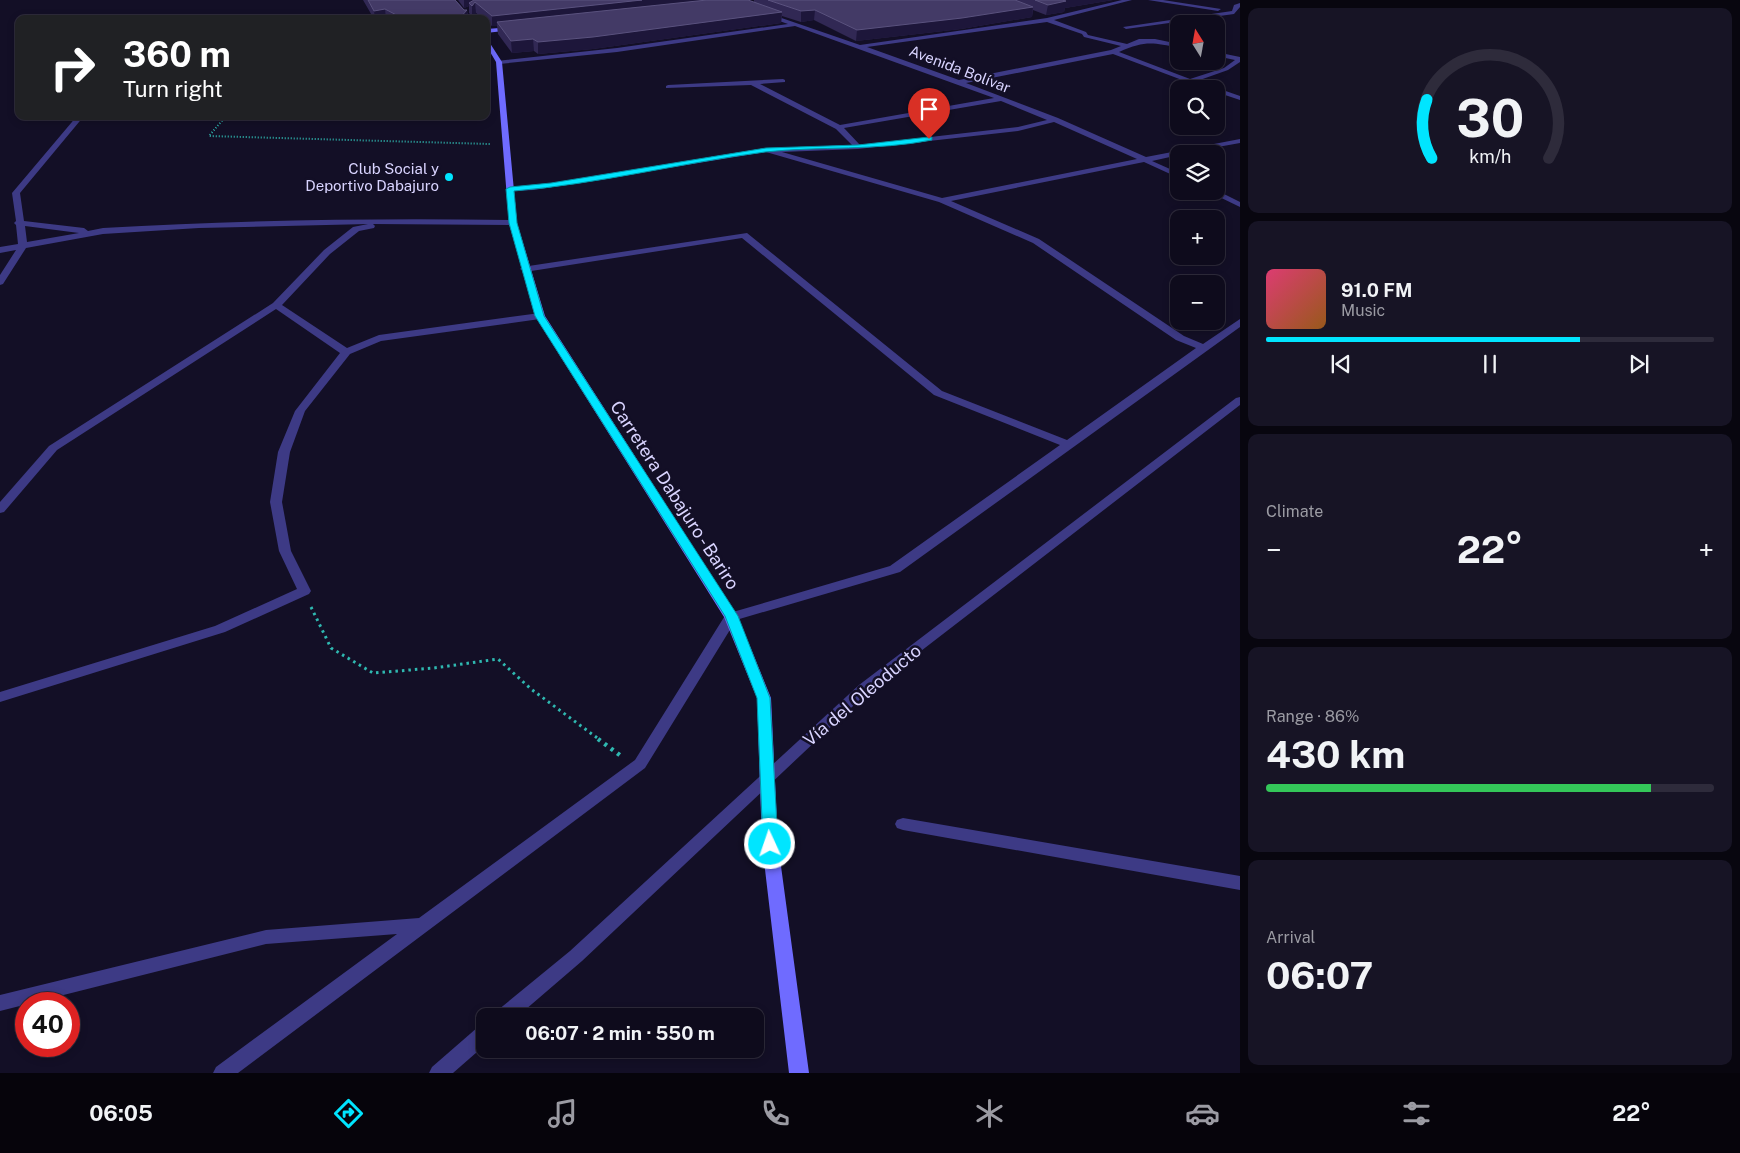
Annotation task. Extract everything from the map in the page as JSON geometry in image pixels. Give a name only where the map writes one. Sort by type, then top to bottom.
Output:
[{"type":"street","points":[[452,0],[466,15]]},
{"type":"street","points":[[859,46],[1047,20],[1128,0]]},
{"type":"street","points":[[1151,0],[1237,9]]},
{"type":"street","points":[[1230,0],[1237,9]]},
{"type":"street","points":[[463,12],[470,9]]},
{"type":"street","points":[[1126,27],[1237,9]]},
{"type":"street","name":"Avenida Bolívar","points":[[763,13],[959,82],[1055,120],[1170,172]]},
{"type":"street","points":[[1030,13],[1084,33],[1086,36],[1127,46]]},
{"type":"street","points":[[499,62],[617,50],[798,25]]},
{"type":"street","points":[[490,31],[521,27]]},
{"type":"street","points":[[959,82],[1113,52],[1139,42],[1156,41],[1170,44]]},
{"type":"street","name":"Carretera Dabajuro - Bariro","points":[[490,46],[499,62],[513,223],[540,316],[732,616],[764,698],[770,844],[799,1073]]},
{"type":"street","points":[[1113,52],[1144,61],[1188,80]]},
{"type":"street","points":[[1225,56],[1240,59]]},
{"type":"street","points":[[1193,80],[1226,69],[1240,59]]},
{"type":"street","points":[[668,87],[784,81]]},
{"type":"street","points":[[752,83],[839,127],[858,147]]},
{"type":"street","points":[[1225,93],[1240,98]]},
{"type":"street","points":[[839,127],[1001,99]]},
{"type":"street","points":[[0,282],[23,246],[18,222],[16,193],[78,120]]},
{"type":"street","points":[[510,189],[552,185],[766,150],[858,147],[1018,129],[1055,120]]},
{"type":"street","points":[[942,200],[1240,140]]},
{"type":"street","points":[[766,150],[942,200],[1036,241],[1180,338],[1204,348]]},
{"type":"street","points":[[1225,198],[1240,206]]},
{"type":"street","points":[[0,509],[53,448],[276,305],[327,252],[356,229],[392,221]]},
{"type":"street","points":[[0,250],[96,232],[199,225],[392,221],[513,223]]},
{"type":"street","points":[[18,222],[96,232]]},
{"type":"street","points":[[525,269],[744,235],[938,393],[1069,445]]},
{"type":"street","points":[[276,305],[346,352]]},
{"type":"street","points":[[0,696],[220,628],[304,591],[285,551],[276,502],[284,452],[300,411],[346,352],[379,338],[540,316]]},
{"type":"street","points":[[223,1073],[640,764],[732,616],[895,569],[1240,322]]},
{"type":"street","name":"Vía del Oleoducto","points":[[514,1008],[576,956],[864,688],[1240,400]]},
{"type":"street","points":[[904,824],[1240,883]]},
{"type":"street","points":[[0,1002],[266,937],[423,925]]},
{"type":"street","points":[[439,1073],[476,1041]]},
{"type":"path","points":[[223,120],[209,136],[506,144]]},
{"type":"path","points":[[304,591],[331,648],[373,673],[434,668],[498,659],[530,689],[623,758],[640,764]]},
{"type":"building","points":[[368,0],[455,0],[464,10],[467,10],[463,15],[396,15],[385,9],[374,11]]},
{"type":"building","points":[[474,0],[642,0],[492,16],[475,2],[472,6],[469,3]]},
{"type":"building","points":[[707,0],[748,0],[782,12],[593,37],[538,42],[533,39],[511,41],[497,22]]},
{"type":"building","points":[[768,0],[1015,0],[1033,7],[962,18],[857,30],[815,10],[801,11]]},
{"type":"building","points":[[1035,0],[1062,0],[1066,1],[1048,5]]},
{"type":"place","name":"Club Social y Deportivo Dabajuro","points":[[449,177]]},
{"type":"route","points":[[770,844],[764,698],[732,616],[540,316],[513,223],[510,189],[534,188],[766,150],[858,147],[929,139]]}]
